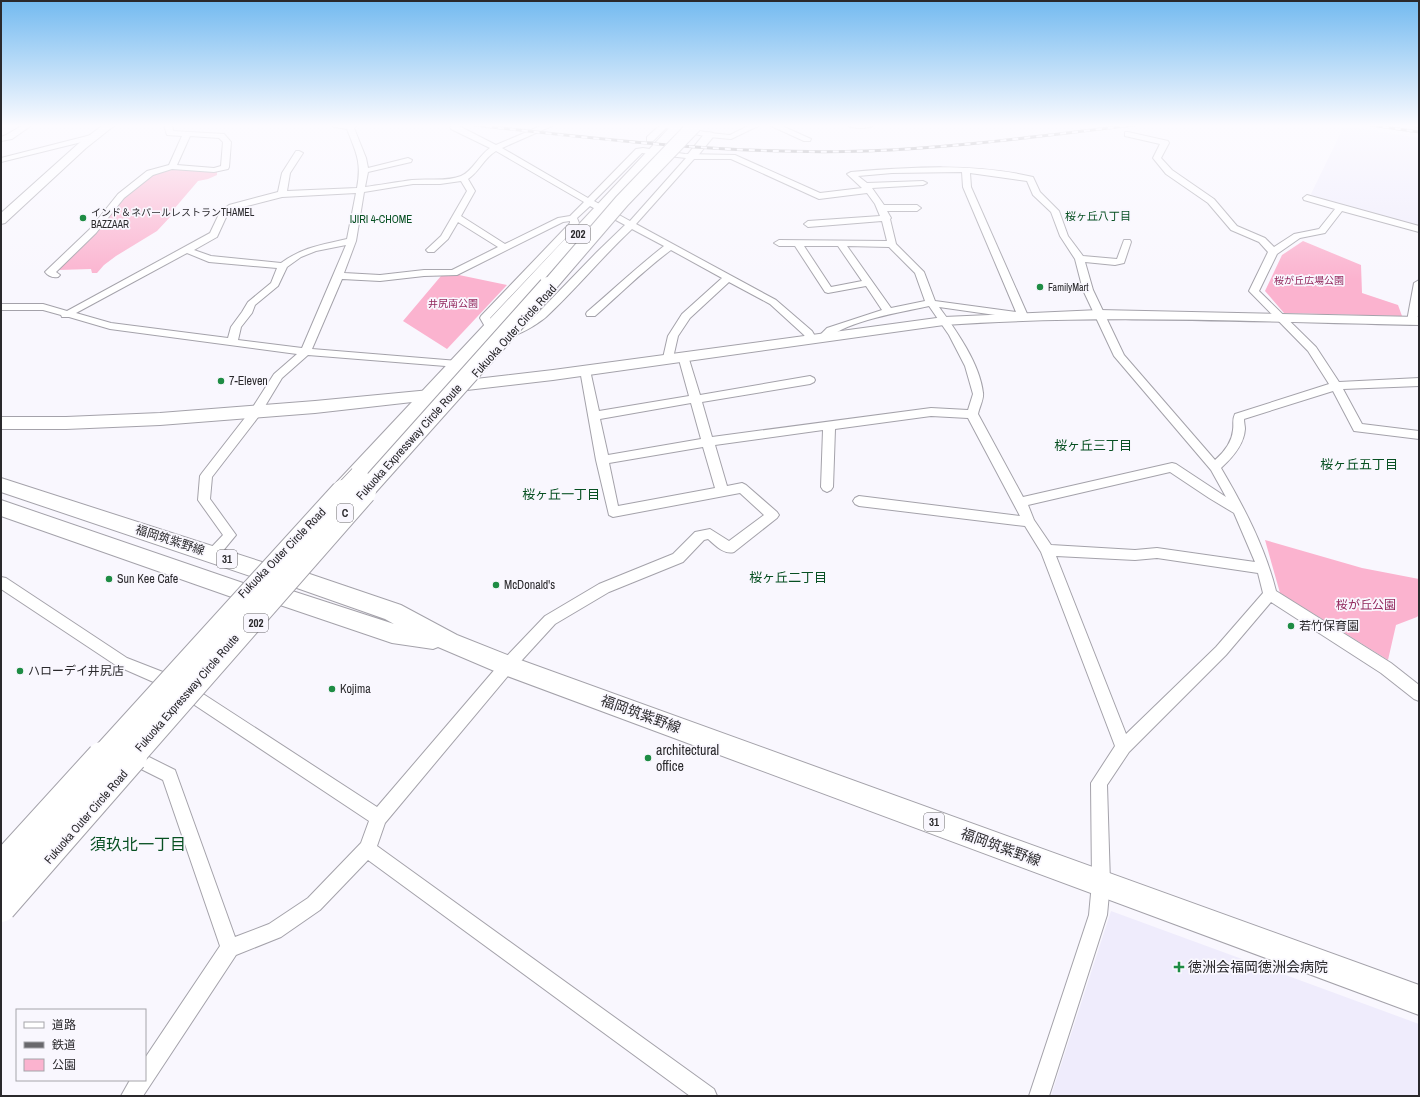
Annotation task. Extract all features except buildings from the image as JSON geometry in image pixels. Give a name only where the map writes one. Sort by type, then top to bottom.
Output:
[{"type":"highway","name":"Fukuoka Outer Circle Road","points":[[502,331],[595,205],[622,176]]},
{"type":"highway","name":"Fukuoka Expressway Circle Route","points":[[1,868],[495,327],[609,198],[633,176]]},
{"type":"highway","name":"Fukuoka Expressway Circle Route","points":[[1,907],[303,560],[510,330],[643,176]]},
{"type":"highway","name":"Fukuoka Outer Circle Road","points":[[1,914],[287,587],[463,374],[502,331],[616,216],[650,176]]},
{"type":"highway","name":"Fukuoka Outer Circle Road","points":[[1,859],[243,592],[265,572],[430,395],[463,374]]},
{"type":"main road","name":"福岡筑紫野線","points":[[1,485],[265,572],[287,587],[392,633],[449,642],[506,666],[1419,1000]]},
{"type":"main road","name":"福岡筑紫野線","points":[[1,508],[243,592],[287,587]]},
{"type":"street","points":[[1,220],[48,176]]},
{"type":"street","points":[[55,275],[50,272],[93,231],[121,196],[146,176]]},
{"type":"street","points":[[282,194],[285,176]]},
{"type":"street","points":[[212,554],[230,535],[204,500],[206,476],[255,413],[278,376],[306,352],[350,248],[363,176]]},
{"type":"street","points":[[66,315],[214,235],[224,212],[232,207],[282,194],[362,190],[413,182],[440,182],[466,176]]},
{"type":"street","points":[[545,176],[773,302],[808,333],[817,338]]},
{"type":"street","points":[[573,218],[575,223],[485,318],[502,331],[541,316],[600,254],[632,224],[674,176]]},
{"type":"street","points":[[775,176],[819,196],[867,188],[923,183]]},
{"type":"street","points":[[853,176],[867,188],[883,208],[887,218],[892,244],[919,272],[931,303],[954,334],[970,366],[978,394],[972,414],[1020,502],[1029,522],[1047,550],[1123,746]]},
{"type":"street","points":[[966,176],[967,187],[1023,316]]},
{"type":"street","points":[[1014,176],[1030,179],[1036,193],[1055,211],[1064,236],[1080,259],[1088,290],[1119,356],[1215,467],[1239,510],[1264,569],[1270,594],[1386,668],[1419,694]]},
{"type":"street","points":[[1175,176],[1212,201],[1234,228],[1262,240],[1273,252]]},
{"type":"street","points":[[431,250],[445,237],[471,191],[463,178]]},
{"type":"street","points":[[1307,198],[1419,228]]},
{"type":"street","points":[[338,276],[380,278],[424,273],[454,273],[561,220],[573,218],[595,205]]},
{"type":"street","points":[[883,208],[917,208]]},
{"type":"street","points":[[1340,208],[1322,231],[1297,236],[1273,252],[1254,291],[1312,349],[1336,386],[1358,428],[1419,435]]},
{"type":"street","points":[[456,217],[504,247]]},
{"type":"street","points":[[808,224],[887,218]]},
{"type":"street","points":[[232,342],[236,327],[247,313],[251,304],[275,284],[283,266],[298,255],[314,249],[352,240]]},
{"type":"street","points":[[1080,259],[1115,262],[1121,261],[1126,242]]},
{"type":"street","points":[[778,243],[892,244]]},
{"type":"street","points":[[798,243],[828,290],[869,284]]},
{"type":"street","points":[[841,244],[888,311]]},
{"type":"street","points":[[591,314],[622,288],[645,264],[670,246]]},
{"type":"street","points":[[187,250],[208,259],[283,266]]},
{"type":"street","points":[[668,358],[673,336],[686,316],[729,277]]},
{"type":"street","points":[[3,309],[43,307],[66,315],[110,326],[463,374],[585,370],[944,321],[1023,316],[1099,314],[1415,321],[1419,283]]},
{"type":"street","points":[[817,338],[831,330],[888,311],[931,303],[1023,316]]},
{"type":"street","points":[[683,356],[722,491]]},
{"type":"street","points":[[146,1074],[230,948],[275,931],[314,904],[367,849],[379,818],[506,666],[550,620],[604,588],[678,558],[700,536],[710,534],[729,548],[773,515],[742,488],[613,512],[585,370]]},
{"type":"street","points":[[593,416],[810,380]]},
{"type":"street","points":[[1215,467],[1233,451],[1239,429],[1239,418],[1336,386],[1419,382]]},
{"type":"street","points":[[1,423],[113,421],[255,413],[430,395]]},
{"type":"street","points":[[602,460],[708,442],[931,412],[972,414]]},
{"type":"street","points":[[827,487],[829,425]]},
{"type":"street","points":[[1020,502],[1172,467],[1206,488],[1221,501],[1239,510]]},
{"type":"street","points":[[859,501],[1029,522]]},
{"type":"street","points":[[1047,550],[1134,555],[1157,553],[1264,569]]},
{"type":"street","points":[[1,582],[122,662],[163,679],[192,695],[379,818]]},
{"type":"street","points":[[1039,1096],[1098,915],[1101,884],[1099,783],[1123,746],[1221,652],[1270,594]]},
{"type":"street","points":[[137,759],[169,775],[230,948]]},
{"type":"street","points":[[367,849],[707,1096]]},
{"type":"street","points":[[132,1096],[141,1081]]},
{"type":"shaded area","points":[[1320,176],[1419,176],[1419,226],[1310,196]]},
{"type":"shaded area","name":"徳洲会福岡徳洲会病院","points":[[1111,911],[1419,1024],[1419,1096],[1051,1096]]},
{"type":"green space","points":[[151,176],[214,176],[198,181],[174,209],[171,216],[157,231],[116,256],[104,265],[97,273],[92,273],[91,269],[58,270],[130,191]]},
{"type":"green space","name":"桜が丘広場公園","points":[[1303,241],[1361,265],[1362,293],[1398,305],[1402,316],[1284,313],[1265,291],[1282,255]]},
{"type":"green space","name":"井尻南公園","points":[[459,275],[507,285],[447,349],[403,321],[441,276]]},
{"type":"green space","name":"桜が丘公園","points":[[1265,540],[1362,568],[1419,579],[1419,615],[1396,625],[1388,660],[1280,593]]},
{"type":"place","name":"インド＆ネパールレストランTHAMEL BAZZAAR","points":[[83,218]]},
{"type":"place","name":"FamilyMart","points":[[1040,287]]},
{"type":"place","name":"7-Eleven","points":[[221,381]]},
{"type":"place","name":"Sun Kee Cafe","points":[[109,579]]},
{"type":"place","name":"McDonald's","points":[[496,585]]},
{"type":"place","name":"若竹保育園","points":[[1291,626]]},
{"type":"place","name":"ハローデイ井尻店","points":[[20,671]]},
{"type":"place","name":"Kojima","points":[[332,689]]},
{"type":"place","name":"architectural office","points":[[648,758]]},
{"type":"place","name":"徳洲会福岡徳洲会病院","points":[[1179,967]]},
{"type":"district","name":"桜ヶ丘八丁目","points":[[1098,216]]},
{"type":"district","name":"IJIRI 4-CHOME","points":[[381,219]]},
{"type":"district","name":"桜ヶ丘三丁目","points":[[1093,445]]},
{"type":"district","name":"桜ヶ丘五丁目","points":[[1359,464]]},
{"type":"district","name":"桜ヶ丘一丁目","points":[[561,494]]},
{"type":"district","name":"桜ヶ丘二丁目","points":[[788,577]]},
{"type":"district","name":"須玖北一丁目","points":[[138,844]]}]
